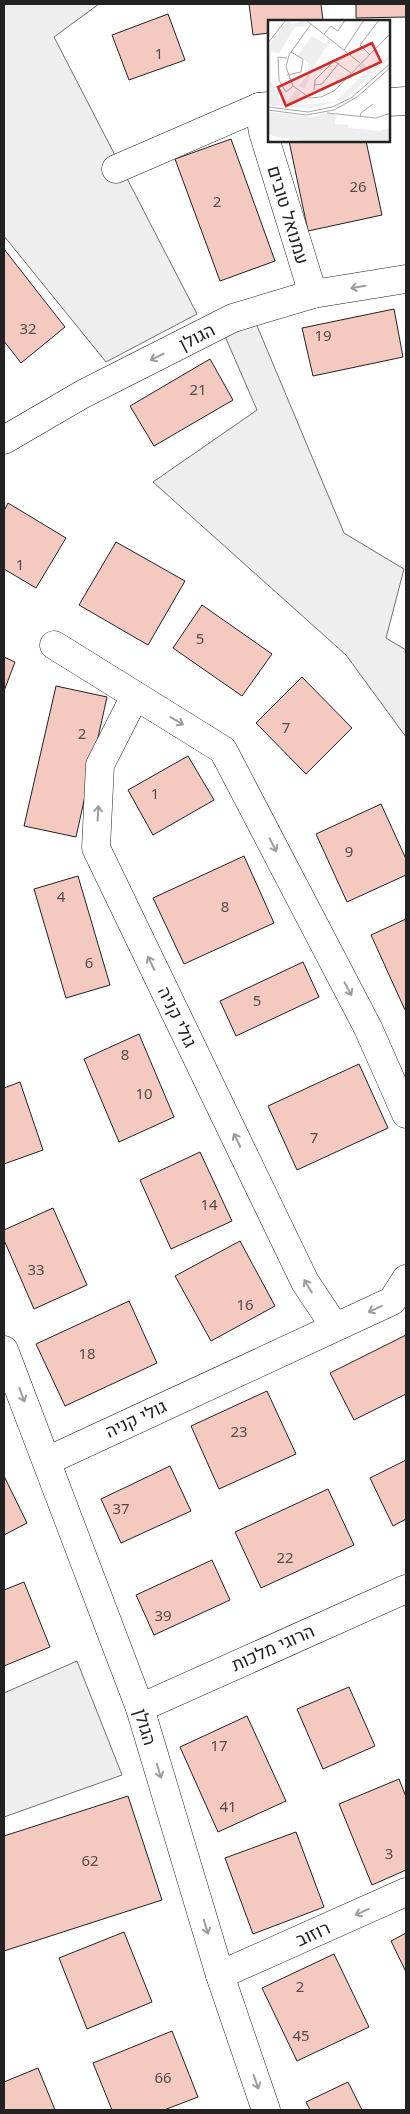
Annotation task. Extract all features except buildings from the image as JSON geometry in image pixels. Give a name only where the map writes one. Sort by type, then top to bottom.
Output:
[{"type":"street","points":[[390,102],[406,101]]},
{"type":"street","name":"עמנואל טובים","points":[[116,169],[264,106],[263,132],[313,294]]},
{"type":"street","name":"הגולן","points":[[4,440],[83,394],[233,318],[313,294],[406,279]]},
{"type":"street","points":[[54,645],[223,750],[368,1028],[406,1114]]},
{"type":"street","name":"גולי קניה","points":[[135,696],[100,765],[96,848],[306,1282],[335,1327]]},
{"type":"street","name":"גולי קניה","points":[[47,1461],[392,1301],[406,1280]]},
{"type":"street","name":"הגולן","points":[[4,1350],[140,1708],[220,1975],[266,2110]]},
{"type":"street","name":"הרוגי מלכות","points":[[140,1708],[406,1589]]},
{"type":"street","name":"רוזוב","points":[[220,1975],[406,1892]]},
{"type":"shaded area","points":[[4,4],[99,4],[54,37],[197,314],[106,362],[4,236]]},
{"type":"shaded area","points":[[255,321],[344,533],[404,569],[386,638],[406,650],[406,737],[346,655],[153,482],[257,410],[224,334]]},
{"type":"shaded area","points":[[77,1661],[122,1775],[4,1817],[4,1693]]}]
